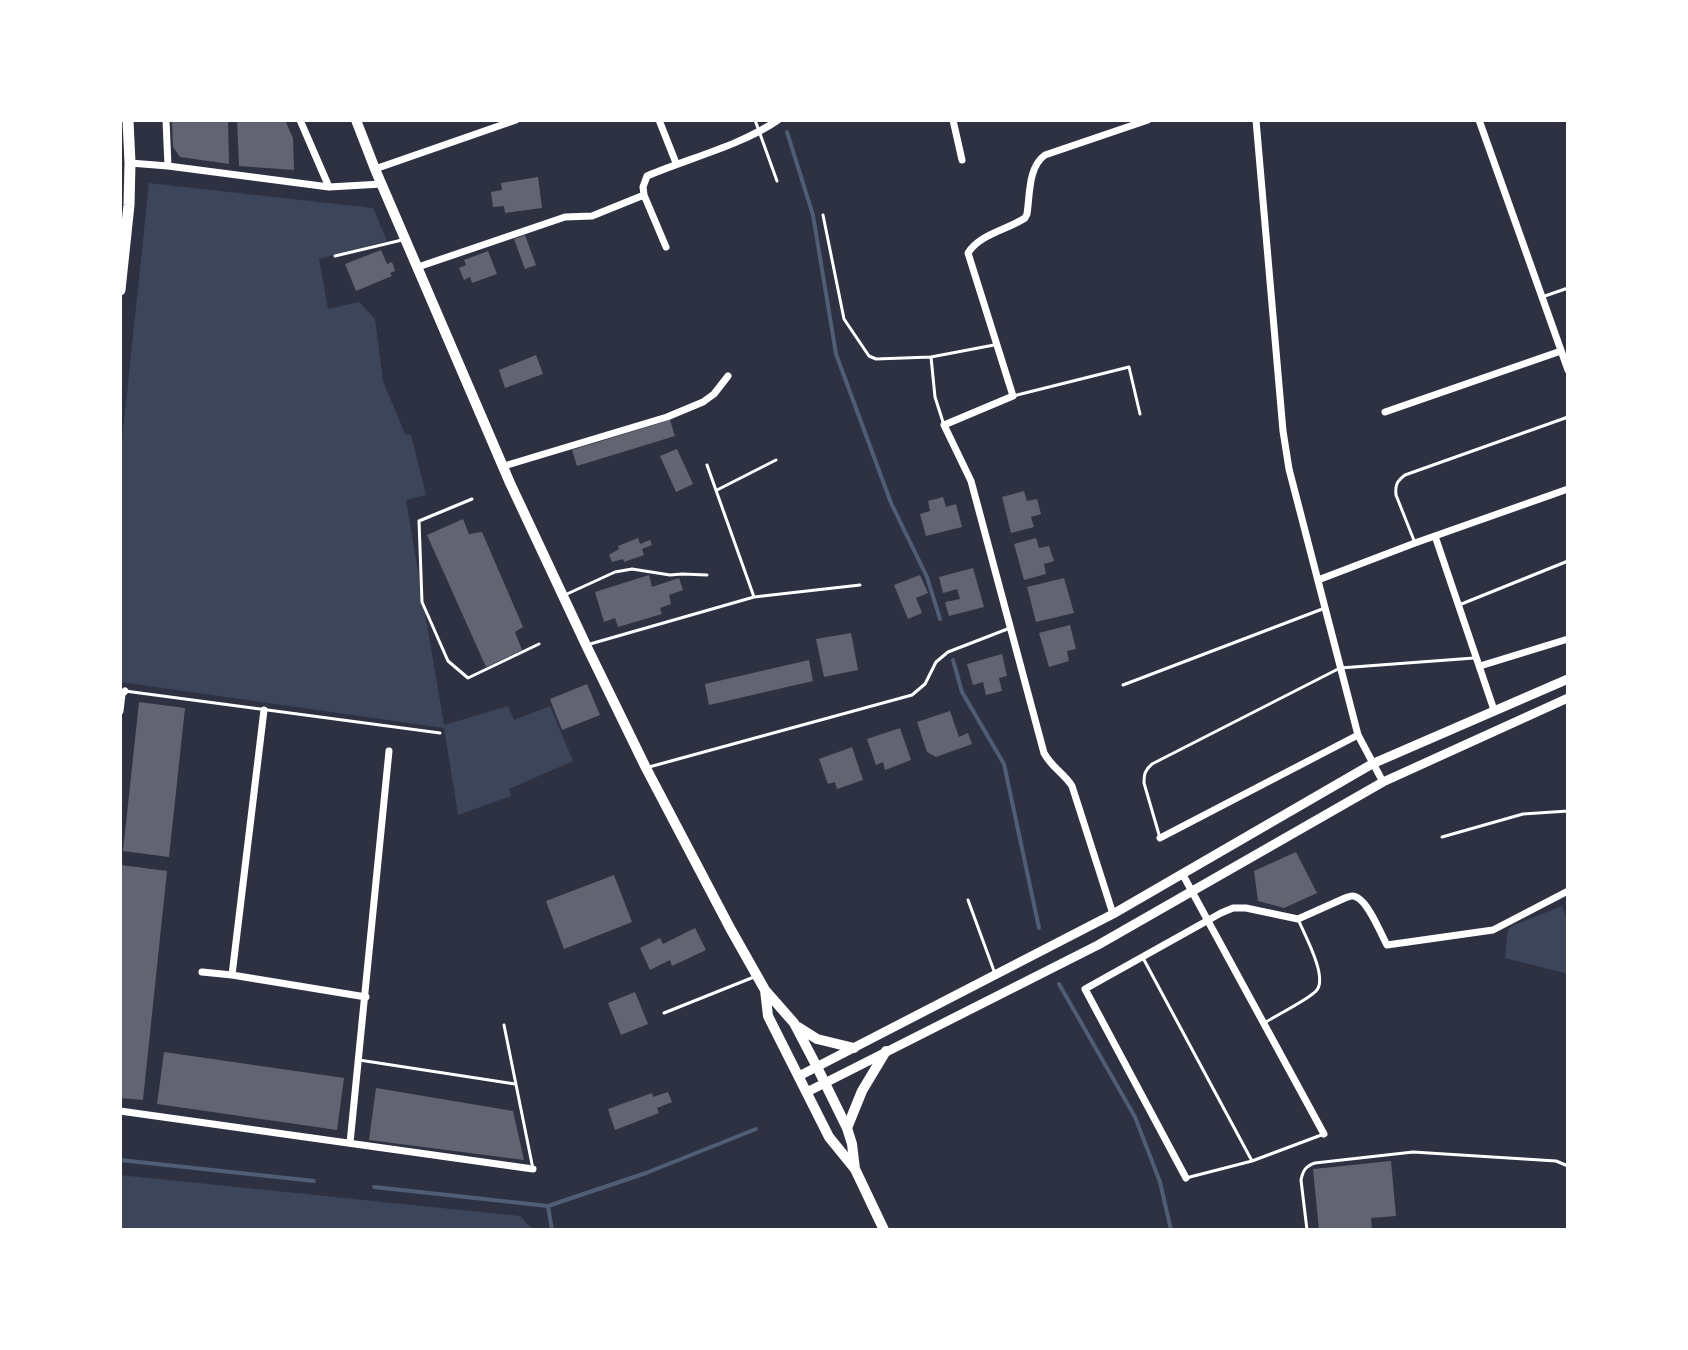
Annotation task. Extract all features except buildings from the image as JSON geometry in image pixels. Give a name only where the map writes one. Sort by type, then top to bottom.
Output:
[{"type":"main road","points":[[120,290],[125,178],[130,163],[128,120]]},
{"type":"main road","points":[[356,120],[504,466],[586,645],[701,875],[765,990],[794,1023],[817,1067],[847,1128],[855,1169]]},
{"type":"main road","points":[[765,990],[768,1016],[829,1137],[855,1169],[884,1230]]},
{"type":"main road","points":[[794,1023],[817,1039],[854,1048]]},
{"type":"main road","points":[[847,1128],[862,1091],[886,1051]]},
{"type":"street","points":[[166,120],[168,166]]},
{"type":"street","points":[[300,120],[329,187]]},
{"type":"street","points":[[375,169],[516,120]]},
{"type":"street","points":[[659,120],[676,163]]},
{"type":"street","points":[[666,247],[644,195],[647,176],[759,133],[778,120]]},
{"type":"street","points":[[953,120],[962,160]]},
{"type":"street","points":[[1113,914],[1072,786],[1050,764],[1044,753],[971,481],[944,425],[1013,396],[968,253],[972,246],[1025,218],[1034,168],[1045,155],[1148,120]]},
{"type":"street","points":[[1256,120],[1289,469],[1358,735],[1383,782]]},
{"type":"street","points":[[1479,120],[1568,370]]},
{"type":"street","points":[[130,163],[329,187],[382,184]]},
{"type":"street","points":[[418,267],[565,217],[592,216],[644,195]]},
{"type":"street","points":[[1385,412],[1561,351]]},
{"type":"street","points":[[504,466],[667,417],[703,402],[728,376]]},
{"type":"street","points":[[1318,580],[1568,489]]},
{"type":"street","points":[[1435,536],[1494,710]]},
{"type":"street","points":[[1480,666],[1568,639]]},
{"type":"street","points":[[799,1076],[1113,914],[1372,764],[1568,679]]},
{"type":"street","points":[[120,711],[125,691]]},
{"type":"street","points":[[807,1092],[1098,945],[1383,782],[1568,698]]},
{"type":"street","points":[[232,975],[264,710]]},
{"type":"street","points":[[1160,838],[1358,735]]},
{"type":"street","points":[[350,1143],[389,751]]},
{"type":"street","points":[[1183,875],[1324,1134]]},
{"type":"street","points":[[1186,1178],[1085,989],[1233,908],[1298,919],[1353,896],[1365,904],[1387,945],[1481,933],[1504,925],[1568,891]]},
{"type":"street","points":[[202,972],[366,997]]},
{"type":"street","points":[[120,1111],[533,1169]]},
{"type":"lane","points":[[755,120],[777,181]]},
{"type":"lane","points":[[823,215],[844,319],[869,356],[876,359],[931,357],[996,344]]},
{"type":"lane","points":[[335,256],[406,239]]},
{"type":"lane","points":[[1542,297],[1568,288]]},
{"type":"lane","points":[[931,357],[935,397],[944,425]]},
{"type":"lane","points":[[1013,396],[1129,367],[1140,414]]},
{"type":"lane","points":[[1415,543],[1396,495],[1398,479],[1568,417]]},
{"type":"lane","points":[[717,490],[776,460]]},
{"type":"lane","points":[[707,465],[754,597]]},
{"type":"lane","points":[[472,499],[419,521],[422,602],[448,661],[468,678],[539,644]]},
{"type":"lane","points":[[1459,605],[1568,561]]},
{"type":"lane","points":[[563,595],[615,572],[632,569],[660,575],[707,575]]},
{"type":"lane","points":[[586,645],[754,597],[860,585]]},
{"type":"lane","points":[[1123,685],[1325,608]]},
{"type":"lane","points":[[646,768],[912,695],[925,684],[936,662],[948,652],[1010,628]]},
{"type":"lane","points":[[1160,838],[1144,783],[1144,775],[1152,764],[1340,668],[1477,657]]},
{"type":"lane","points":[[125,691],[440,733]]},
{"type":"lane","points":[[1442,837],[1523,814],[1568,811]]},
{"type":"lane","points":[[968,900],[996,975]]},
{"type":"lane","points":[[1264,1023],[1317,991],[1321,981],[1298,919]]},
{"type":"lane","points":[[1143,958],[1252,1161]]},
{"type":"lane","points":[[664,1013],[757,976]]},
{"type":"lane","points":[[504,1025],[533,1169]]},
{"type":"lane","points":[[359,1060],[515,1084]]},
{"type":"lane","points":[[1186,1178],[1252,1161],[1324,1134]]},
{"type":"lane","points":[[1307,1230],[1301,1180],[1307,1165],[1315,1163],[1413,1152],[1556,1161],[1568,1166]]},
{"type":"shaded area","points":[[149,183],[373,208],[387,241],[319,259],[328,309],[359,302],[375,319],[383,381],[405,434],[411,435],[426,495],[406,500],[444,725],[508,706],[514,720],[550,706],[573,761],[509,789],[511,796],[458,815],[444,728],[120,682],[120,459]]},
{"type":"shaded area","points":[[1562,906],[1568,922],[1568,974],[1505,958],[1508,929]]},
{"type":"shaded area","points":[[120,1175],[520,1216],[533,1230],[120,1230]]},
{"type":"waterway","points":[[787,132],[813,215],[836,354],[891,503],[927,577],[940,619]]},
{"type":"waterway","points":[[953,660],[962,692],[1004,764],[1039,928]]},
{"type":"waterway","points":[[1059,984],[1135,1117],[1160,1182],[1171,1230]]},
{"type":"waterway","points":[[374,1187],[548,1206],[646,1173],[756,1129]]},
{"type":"waterway","points":[[120,1160],[314,1181]]},
{"type":"waterway","points":[[548,1206],[552,1230]]}]
